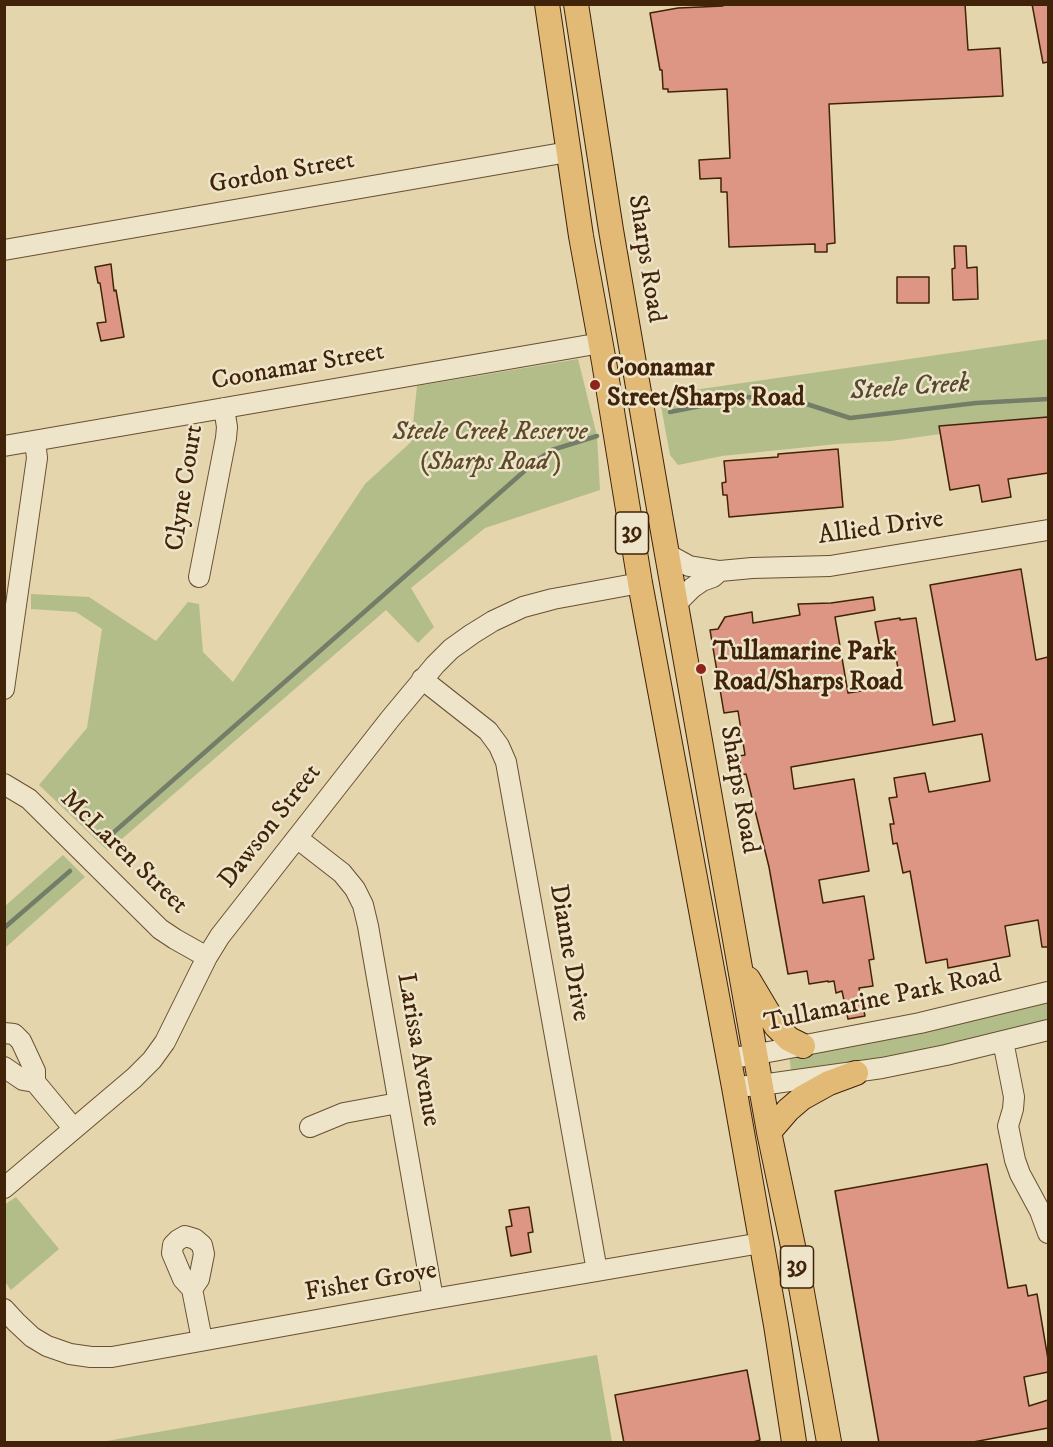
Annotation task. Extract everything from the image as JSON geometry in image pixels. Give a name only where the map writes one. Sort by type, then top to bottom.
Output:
[{"type":"main road","name":"39","points":[[547,4],[581,236],[640,583],[734,1087],[795,1443]]},
{"type":"main road","name":"Sharps Road","points":[[576,4],[611,231],[660,520],[769,1132],[798,1270],[829,1443]]},
{"type":"main road","points":[[581,236],[611,231]]},
{"type":"main road","points":[[640,583],[649,574],[654,563],[649,533],[660,520]]},
{"type":"main road","points":[[740,967],[776,1026],[789,1039],[803,1046]]},
{"type":"main road","points":[[769,1132],[802,1098],[829,1083],[856,1072]]},
{"type":"street","name":"Gordon Street","points":[[4,249],[568,152]]},
{"type":"street","name":"Coonamar Street","points":[[4,447],[601,343]]},
{"type":"street","name":"Clyne Court","points":[[199,577],[226,438],[224,408]]},
{"type":"street","points":[[4,688],[37,458],[35,441]]},
{"type":"street","name":"Allied Drive","points":[[667,554],[689,566],[720,571],[830,566],[1048,530]]},
{"type":"street","name":"Allied Drive","points":[[676,604],[692,588],[720,571]]},
{"type":"street","name":"Dawson Street","points":[[4,1188],[134,1078],[152,1060],[169,1035],[207,957],[220,936],[422,679],[451,649],[493,621],[523,607],[640,583]]},
{"type":"street","name":"Dianne Drive","points":[[422,679],[488,731],[499,746],[506,762],[597,1271]]},
{"type":"street","name":"McLaren Street","points":[[4,784],[28,799],[160,929],[207,957]]},
{"type":"street","name":"Larissa Avenue","points":[[297,838],[342,873],[355,889],[363,905],[433,1299]]},
{"type":"street","name":"Tullamarine Park Road","points":[[728,1059],[921,1023],[1048,992]]},
{"type":"street","points":[[734,1087],[856,1072],[946,1055],[1048,1030]]},
{"type":"street","points":[[4,1034],[14,1034],[21,1041],[35,1071],[35,1082],[74,1129]]},
{"type":"street","points":[[1003,1041],[1014,1098],[1008,1126],[1015,1160],[1048,1233]]},
{"type":"street","points":[[4,1067],[23,1080],[35,1082]]},
{"type":"street","points":[[310,1127],[344,1113],[398,1103]]},
{"type":"street","name":"Fisher Grove","points":[[4,1309],[32,1337],[47,1346],[70,1354],[112,1357],[761,1243]]},
{"type":"street","points":[[192,1289],[202,1340]]},
{"type":"green space","points":[[1048,339],[1048,417],[939,427],[940,434],[891,441],[722,456],[678,465],[670,455],[659,395]]},
{"type":"green space","name":"Steele Creek Reserve (Sharps Road)","points":[[578,359],[597,436],[600,490],[485,528],[411,588],[434,627],[418,643],[386,610],[108,851],[39,785],[87,728],[102,629],[76,612],[31,609],[31,594],[89,597],[156,641],[188,602],[199,604],[203,652],[233,682],[365,484],[411,442],[417,386]]},
{"type":"green space","points":[[63,855],[85,877],[5,948],[5,906]]},
{"type":"green space","points":[[1048,1000],[1048,1022],[917,1053],[792,1077],[789,1055]]},
{"type":"green space","points":[[16,1197],[59,1249],[11,1290],[5,1282],[4,1205]]},
{"type":"green space","points":[[597,1355],[612,1442],[101,1442]]},
{"type":"building","points":[[723,4],[965,4],[968,50],[1000,48],[1003,96],[829,104],[835,243],[827,244],[827,252],[815,252],[815,244],[729,247],[727,192],[721,192],[721,178],[700,179],[699,160],[730,158],[727,89],[668,92],[668,89],[663,89],[662,70],[660,70],[650,13],[678,8],[723,6]]},
{"type":"building","points":[[1032,4],[1048,4],[1048,62],[1043,63]]},
{"type":"building","points":[[954,246],[966,246],[967,268],[977,267],[978,299],[953,300]]},
{"type":"building","points":[[111,264],[124,337],[101,341],[97,323],[106,322],[95,267]]},
{"type":"building","points":[[897,277],[929,277],[929,303],[897,303]]},
{"type":"building","points":[[1048,417],[1048,473],[1008,479],[1011,497],[982,502],[979,485],[950,490],[939,426]]},
{"type":"building","points":[[838,449],[843,507],[729,517],[727,495],[723,495],[722,483],[726,482],[724,461]]},
{"type":"building","points":[[1021,569],[1036,660],[1048,657],[1048,947],[1042,947],[1038,920],[1005,926],[1010,956],[948,968],[947,959],[926,963],[910,871],[903,873],[897,843],[893,844],[890,824],[894,824],[889,798],[897,797],[894,778],[925,773],[929,792],[990,781],[982,734],[791,767],[794,789],[854,779],[869,871],[819,880],[823,903],[864,896],[874,959],[869,960],[873,986],[859,988],[865,1016],[848,1019],[842,991],[836,993],[834,981],[809,984],[807,971],[788,974],[769,867],[746,774],[742,775],[739,756],[745,755],[738,711],[724,713],[710,630],[718,629],[725,617],[752,612],[753,623],[800,615],[798,604],[831,603],[873,597],[875,610],[835,617],[848,693],[901,685],[894,646],[880,648],[875,622],[916,618],[933,725],[955,721],[930,585]]},
{"type":"building","points":[[987,1164],[1008,1288],[1026,1285],[1028,1296],[1037,1294],[1048,1359],[1048,1372],[1024,1377],[1029,1406],[1048,1400],[1048,1428],[968,1443],[879,1443],[835,1191]]},
{"type":"building","points":[[529,1207],[533,1232],[528,1233],[531,1252],[511,1256],[506,1227],[512,1226],[509,1210]]},
{"type":"building","points":[[747,1370],[760,1440],[750,1443],[624,1443],[615,1395]]},
{"type":"waterway","name":"Steele Creek","points":[[670,412],[746,397],[788,398],[850,418],[976,403],[1048,399]]},
{"type":"waterway","points":[[105,840],[537,460],[552,450],[597,436]]},
{"type":"waterway","points":[[4,928],[70,871]]},
{"type":"place","name":"Coonamar Street/Sharps Road","points":[[595,385]]},
{"type":"place","name":"Tullamarine Park Road/Sharps Road","points":[[701,669]]}]
